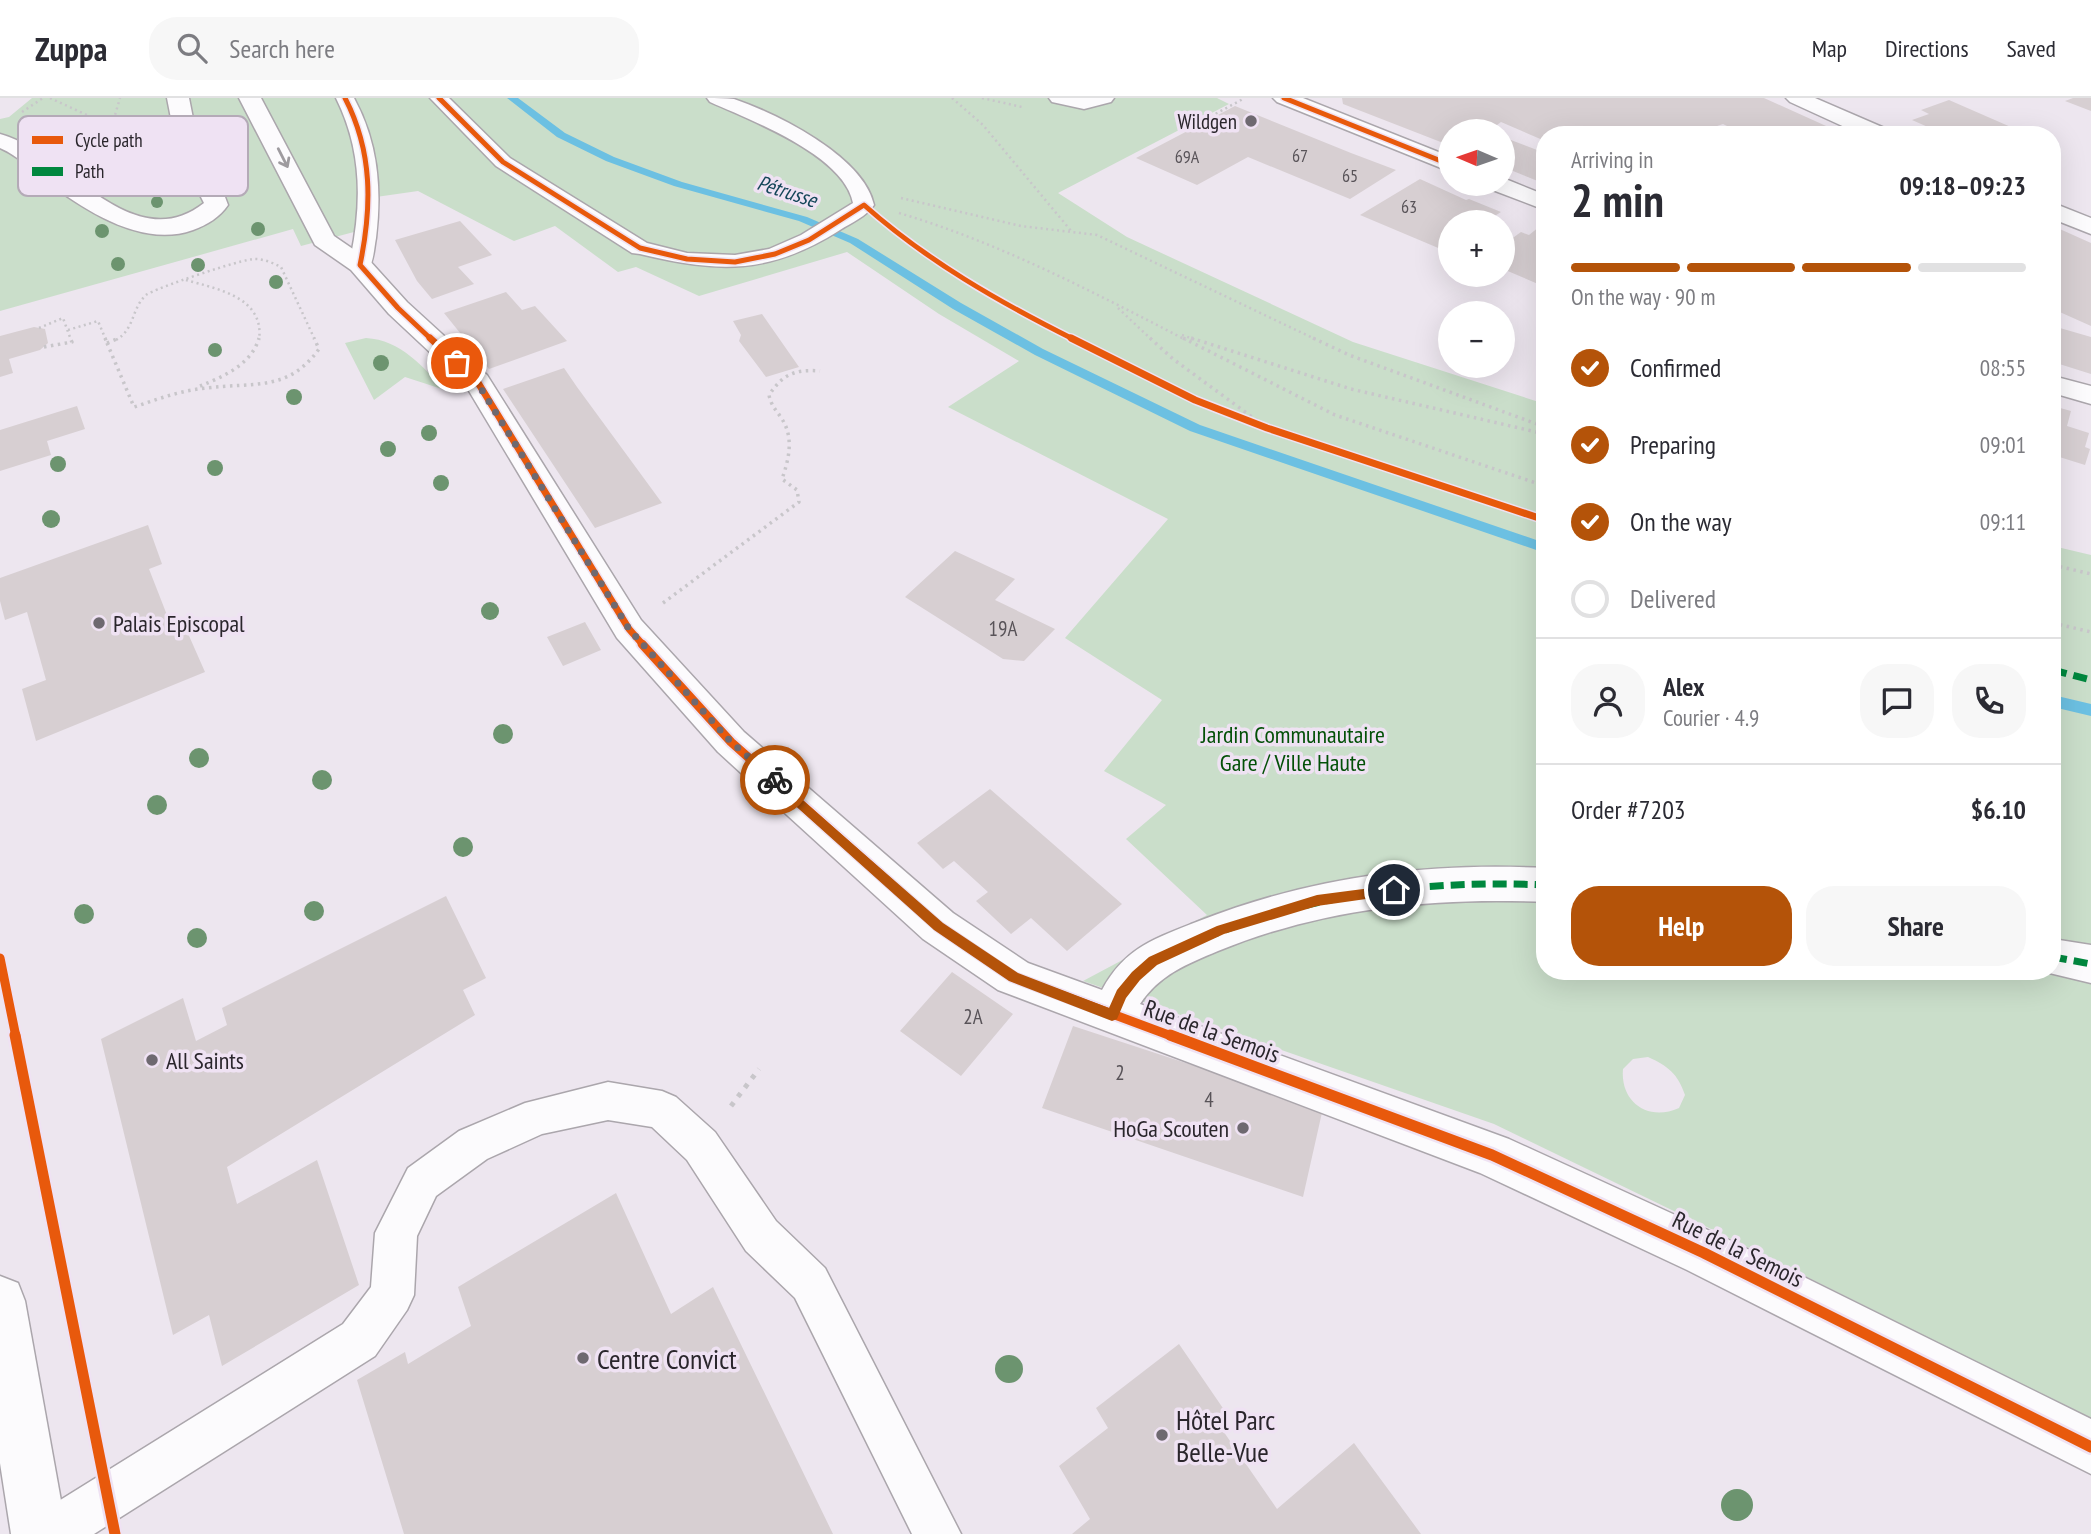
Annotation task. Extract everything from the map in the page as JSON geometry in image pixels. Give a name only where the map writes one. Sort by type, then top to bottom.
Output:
[{"type":"street","points":[[178,98],[182,116]]},
{"type":"street","name":"Rue de la Semois","points":[[250,98],[324,240],[360,265],[398,308],[477,382],[629,629],[731,742],[938,926],[1013,977],[1492,1155],[1704,1253],[2091,1447]]},
{"type":"street","points":[[1284,98],[1438,160]]},
{"type":"street","points":[[1797,98],[1861,126]]},
{"type":"street","points":[[0,141],[18,148]]},
{"type":"street","points":[[1516,192],[1536,199]]},
{"type":"street","points":[[87,196],[134,224],[154,229],[181,226],[205,217],[216,205],[215,196]]},
{"type":"street","points":[[2061,214],[2091,227]]},
{"type":"street","points":[[2061,386],[2091,395]]},
{"type":"street","points":[[1112,1015],[1122,994],[1136,976],[1153,961],[1222,930],[1317,901],[1419,886],[1536,885]]},
{"type":"street","points":[[2061,958],[2091,964]]},
{"type":"street","points":[[0,1301],[39,1534]]},
{"type":"lane","points":[[345,98],[354,113],[366,154],[369,228],[360,265]]},
{"type":"lane","points":[[439,98],[503,162],[640,248],[687,259],[735,262],[775,254],[809,240],[838,221],[862,196],[841,167],[811,145],[716,98]]},
{"type":"lane","points":[[1058,98],[1084,103],[1105,98]]},
{"type":"lane","points":[[50,1534],[359,1340],[392,1295],[396,1233],[422,1182],[472,1145],[528,1120],[608,1101],[662,1110],[701,1146],[761,1236],[810,1283],[937,1534]]},
{"type":"path","points":[[50,98],[89,116]]},
{"type":"path","points":[[112,116],[120,98]]},
{"type":"path","points":[[952,98],[984,125],[1073,233]]},
{"type":"path","points":[[1206,119],[1243,99]]},
{"type":"path","points":[[862,196],[1062,233],[1087,232],[1097,235],[1349,355],[1536,424]]},
{"type":"path","points":[[862,196],[1055,273],[1335,415],[1536,483]]},
{"type":"path","points":[[107,343],[122,339],[132,329],[140,303],[155,289],[186,280],[234,260],[250,257],[272,261],[281,267],[319,349],[311,364],[295,374],[267,384],[193,389]]},
{"type":"path","points":[[68,330],[98,321],[134,407],[225,377],[245,362],[258,345],[260,329],[252,311],[242,300],[186,280]]},
{"type":"path","points":[[1114,304],[1173,359],[1267,429]]},
{"type":"path","points":[[39,328],[63,318],[72,342],[44,347]]},
{"type":"path","points":[[1168,330],[1351,389],[1536,432]]},
{"type":"path","points":[[629,629],[799,502],[797,490],[782,479],[792,452],[784,421],[770,405],[769,395],[784,374],[797,369],[820,371]]},
{"type":"path","points":[[2061,567],[2091,574]]},
{"type":"path","points":[[2061,624],[2091,632]]},
{"type":"green space","name":"Jardin Communautaire Gare / Ville Haute","points":[[32,98],[1217,98],[1229,104],[1058,193],[1127,237],[1353,342],[1438,369],[1438,378],[1464,378],[1536,401],[1536,980],[2061,980],[2061,548],[2091,555],[2091,1419],[1494,1124],[1083,981],[1207,915],[1126,839],[1166,805],[1104,771],[1162,700],[1065,638],[1168,519],[948,407],[1019,361],[939,314],[847,252],[699,296],[636,267],[618,272],[555,226],[514,241],[418,191],[369,198],[369,228],[301,246],[293,229],[0,311],[0,119],[9,117]],"holes":[[[1648,1057],[1671,1071],[1685,1095],[1679,1108],[1668,1112],[1647,1111],[1631,1100],[1623,1081],[1623,1069],[1633,1059]]]},
{"type":"green space","points":[[366,338],[401,349],[445,390],[405,377],[374,400],[345,343]]},
{"type":"building","points":[[1342,98],[1764,98],[1826,126],[1536,126],[1536,137],[1516,128],[1516,119],[1438,119],[1438,141],[1343,104]]},
{"type":"building","points":[[2091,98],[2091,111],[2065,101]]},
{"type":"building","points":[[1949,100],[2009,126],[1926,126],[1912,120],[1929,114],[1921,110]]},
{"type":"building","points":[[1235,106],[1396,170],[1350,199],[1248,157],[1197,185],[1136,158]]},
{"type":"building","points":[[1516,142],[1536,150],[1536,180],[1516,172]]},
{"type":"building","points":[[1420,179],[1438,187],[1438,196],[1457,196],[1496,210],[1438,210],[1438,248],[1360,215]]},
{"type":"building","points":[[460,221],[492,255],[458,267],[474,284],[432,299],[417,281],[395,240]]},
{"type":"building","points":[[1536,229],[1536,283],[1515,274],[1515,236],[1521,232],[1529,235]]},
{"type":"building","points":[[2061,230],[2091,243],[2091,326],[2061,313]]},
{"type":"building","points":[[506,292],[522,310],[535,306],[567,341],[489,369],[444,313]]},
{"type":"building","points":[[762,314],[799,367],[766,377],[739,341],[741,335],[733,321]]},
{"type":"building","points":[[34,327],[45,329],[48,343],[40,350],[9,359],[13,373],[0,377],[0,336]]},
{"type":"building","points":[[2061,328],[2091,337],[2091,374],[2061,365]]},
{"type":"building","points":[[564,368],[662,503],[595,528],[503,389]]},
{"type":"building","points":[[77,406],[85,429],[47,441],[51,455],[0,471],[0,430]]},
{"type":"building","points":[[2061,408],[2071,411],[2067,426],[2089,433],[2085,447],[2090,449],[2085,465],[2061,458]]},
{"type":"building","points":[[148,525],[162,564],[149,569],[174,633],[186,629],[205,672],[36,741],[22,689],[46,680],[27,612],[5,620],[0,601],[0,578]]},
{"type":"building","points":[[955,551],[1015,579],[995,600],[1055,629],[1024,661],[1003,659],[905,597]]},
{"type":"building","points":[[585,622],[601,650],[563,666],[547,637]]},
{"type":"building","points":[[990,789],[1122,904],[1067,951],[1031,918],[1011,934],[976,901],[988,892],[954,861],[943,869],[917,843]]},
{"type":"building","points":[[446,896],[486,978],[463,990],[475,1015],[227,1167],[237,1204],[317,1160],[359,1285],[222,1366],[209,1315],[173,1335],[101,1039],[183,998],[196,1041],[227,1025],[222,1008]]},
{"type":"building","points":[[952,972],[1013,1014],[961,1076],[900,1031]]},
{"type":"building","points":[[1073,1026],[1323,1108],[1303,1197],[1042,1108]]},
{"type":"building","name":"Centre Convict","points":[[616,1193],[671,1314],[713,1287],[833,1534],[404,1534],[357,1380],[405,1352],[408,1364],[471,1326],[458,1287]]},
{"type":"building","name":"Hôtel Parc Belle-Vue","points":[[1179,1344],[1229,1417],[1219,1425],[1277,1509],[1354,1443],[1421,1534],[1072,1534],[1090,1519],[1059,1466],[1108,1428],[1096,1408]]},
{"type":"waterway","name":"Pétrusse","points":[[512,98],[561,135],[610,159],[678,184],[803,219],[854,241],[957,306],[1039,352],[1195,428],[1536,545]]},
{"type":"waterway","name":"Pétrusse","points":[[2061,703],[2091,710]]},
{"type":"marked path","points":[[2061,672],[2091,680]]},
{"type":"marked path","points":[[1112,1015],[1129,985],[1153,961],[1234,926],[1277,912],[1320,901],[1410,887],[1500,883],[1536,885]]},
{"type":"marked path","points":[[2061,958],[2091,964]]},
{"type":"cycle path","points":[[345,98],[362,137],[369,179],[367,223],[360,265],[398,308],[477,381],[629,629],[674,681],[731,742],[938,926],[1013,977],[1492,1155],[1704,1253],[2091,1447]]},
{"type":"cycle path","points":[[439,98],[503,162],[640,248],[687,259],[735,262],[775,254],[809,240],[864,205],[902,239],[998,301],[1195,400],[1267,428],[1536,517]]},
{"type":"cycle path","points":[[1284,98],[1438,160]]},
{"type":"cycle path","points":[[0,958],[115,1534]]},
{"type":"way so far","points":[[457,363],[477,382],[629,629],[731,742],[775,780]]},
{"type":"place","name":"Wildgen","points":[[1251,121]]},
{"type":"place","name":"Palais Episcopal","points":[[99,623]]},
{"type":"place","name":"All Saints","points":[[152,1060]]},
{"type":"place","name":"HoGa Scouten","points":[[1243,1128]]},
{"type":"place","name":"Centre Convict","points":[[583,1358]]},
{"type":"place","name":"Hôtel Parc Belle-Vue","points":[[1162,1435]]},
{"type":"route","points":[[775,780],[938,926],[1013,977],[1112,1015],[1122,994],[1136,976],[1153,961],[1222,930],[1317,901],[1394,890]]}]
